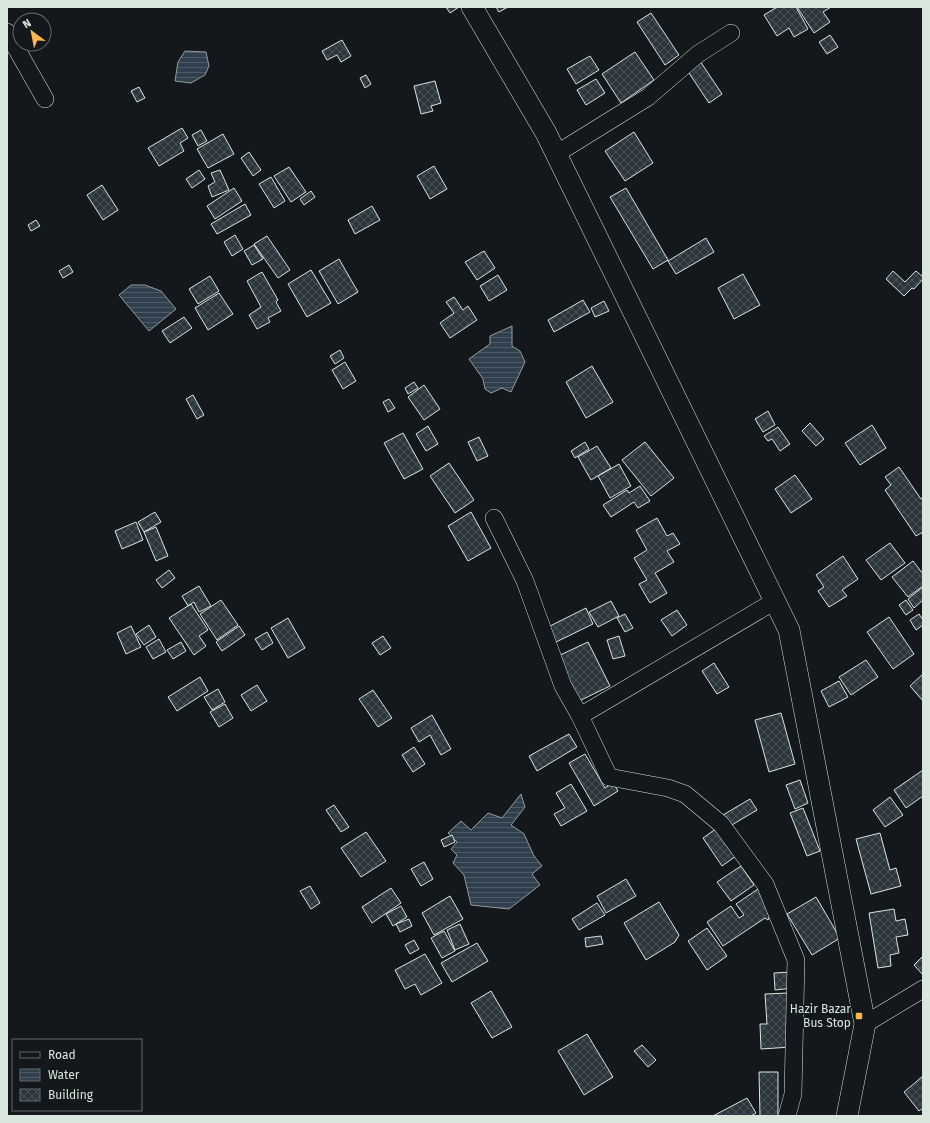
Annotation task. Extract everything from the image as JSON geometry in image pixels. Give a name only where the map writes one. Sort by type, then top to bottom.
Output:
[{"type":"main road","points":[[472,7],[546,133],[790,630],[865,1024],[847,1116]]},
{"type":"street","points":[[7,32],[45,99]]},
{"type":"street","points":[[556,154],[648,97],[698,54],[731,33]]},
{"type":"street","points":[[494,518],[525,581],[563,686],[580,716],[609,777],[668,788],[685,794],[721,824],[765,884],[796,960],[793,1094],[787,1116]]},
{"type":"street","points":[[580,716],[775,601]]},
{"type":"street","points":[[865,1024],[923,989]]},
{"type":"water","points":[[185,51],[206,52],[209,66],[205,75],[191,83],[175,81],[178,62]]},
{"type":"water","points":[[131,285],[145,285],[161,291],[176,309],[149,331],[119,295]]},
{"type":"water","points":[[512,326],[512,346],[520,351],[525,362],[511,392],[502,388],[491,393],[485,389],[483,379],[469,359],[490,344],[490,336]]},
{"type":"water","points":[[521,794],[525,807],[511,825],[524,834],[534,856],[542,866],[532,874],[540,885],[509,909],[471,905],[464,875],[453,863],[457,855],[451,849],[457,842],[448,833],[461,821],[471,830],[488,813],[502,818]]},
{"type":"building","points":[[446,7],[459,7],[450,13]]},
{"type":"building","points":[[496,7],[508,7],[499,12]]},
{"type":"building","points":[[777,7],[796,7],[808,29],[794,37],[789,28],[777,36],[764,15]]},
{"type":"building","points":[[797,7],[831,7],[823,12],[830,22],[814,33]]},
{"type":"building","points":[[651,13],[679,55],[665,65],[637,22]]},
{"type":"building","points":[[830,35],[838,47],[827,54],[819,42]]},
{"type":"building","points":[[342,40],[351,56],[341,62],[337,55],[327,60],[322,51]]},
{"type":"building","points":[[635,52],[654,80],[621,103],[602,74]]},
{"type":"building","points":[[696,55],[722,94],[709,103],[683,64]]},
{"type":"building","points":[[590,56],[599,70],[576,84],[567,69]]},
{"type":"building","points":[[366,75],[371,84],[365,88],[360,78]]},
{"type":"building","points":[[596,79],[605,93],[586,105],[577,90]]},
{"type":"building","points":[[435,81],[441,103],[431,106],[433,111],[421,114],[414,86]]},
{"type":"building","points":[[139,87],[145,98],[137,102],[131,91]]},
{"type":"building","points":[[182,128],[188,138],[180,143],[184,151],[159,166],[148,148]]},
{"type":"building","points":[[201,130],[207,141],[198,146],[192,135]]},
{"type":"building","points":[[634,132],[653,163],[625,181],[605,151]]},
{"type":"building","points":[[223,134],[234,154],[208,168],[197,149]]},
{"type":"building","points":[[249,152],[261,170],[253,176],[241,158]]},
{"type":"building","points":[[434,166],[447,189],[430,199],[417,176]]},
{"type":"building","points":[[289,167],[306,192],[291,202],[274,176]]},
{"type":"building","points":[[199,170],[205,179],[192,188],[186,179]]},
{"type":"building","points":[[220,170],[229,190],[212,197],[208,186],[215,182],[211,173]]},
{"type":"building","points":[[271,177],[285,201],[274,208],[259,184]]},
{"type":"building","points":[[102,185],[118,210],[103,220],[87,195]]},
{"type":"building","points":[[234,188],[242,201],[215,219],[207,206]]},
{"type":"building","points":[[626,188],[668,260],[653,269],[610,197]]},
{"type":"building","points":[[311,191],[315,197],[304,205],[300,199]]},
{"type":"building","points":[[245,204],[251,215],[217,234],[211,224]]},
{"type":"building","points":[[372,206],[380,220],[355,234],[348,220]]},
{"type":"building","points":[[36,220],[40,226],[31,231],[28,225]]},
{"type":"building","points":[[235,235],[243,249],[232,256],[224,242]]},
{"type":"building","points":[[267,236],[290,270],[278,278],[254,244]]},
{"type":"building","points":[[706,238],[714,252],[676,274],[668,261]]},
{"type":"building","points":[[254,245],[263,259],[252,265],[244,251]]},
{"type":"building","points":[[484,251],[495,268],[477,280],[465,262]]},
{"type":"building","points":[[339,259],[358,292],[338,304],[319,271]]},
{"type":"building","points":[[69,265],[73,272],[63,278],[59,271]]},
{"type":"building","points":[[311,270],[331,303],[307,317],[288,284]]},
{"type":"building","points":[[893,271],[905,282],[916,271],[923,277],[923,279],[914,289],[912,288],[904,296],[886,279]]},
{"type":"building","points":[[262,272],[278,300],[276,302],[281,311],[268,318],[270,322],[257,329],[249,315],[261,307],[247,281]]},
{"type":"building","points":[[743,274],[760,305],[734,319],[718,288]]},
{"type":"building","points":[[498,275],[507,290],[489,301],[480,286]]},
{"type":"building","points":[[210,276],[219,291],[198,304],[189,289]]},
{"type":"building","points":[[219,293],[233,314],[208,330],[195,308]]},
{"type":"building","points":[[454,297],[463,310],[468,306],[477,320],[450,338],[440,323],[454,313],[446,302]]},
{"type":"building","points":[[583,300],[590,312],[554,332],[548,320]]},
{"type":"building","points":[[604,301],[609,311],[595,317],[591,308]]},
{"type":"building","points":[[184,317],[192,328],[170,343],[162,331]]},
{"type":"building","points":[[340,350],[344,358],[335,364],[330,356]]},
{"type":"building","points":[[345,362],[356,381],[343,389],[332,370]]},
{"type":"building","points":[[592,366],[613,402],[586,418],[566,382]]},
{"type":"building","points":[[414,382],[418,388],[408,394],[405,388]]},
{"type":"building","points":[[424,385],[440,409],[424,420],[408,397]]},
{"type":"building","points":[[193,395],[204,415],[197,419],[186,399]]},
{"type":"building","points":[[389,399],[395,408],[388,412],[383,402]]},
{"type":"building","points":[[768,411],[775,425],[763,432],[755,419]]},
{"type":"building","points":[[810,423],[824,439],[816,446],[802,431]]},
{"type":"building","points":[[872,425],[886,448],[860,465],[845,443]]},
{"type":"building","points":[[428,426],[438,444],[426,451],[416,434]]},
{"type":"building","points":[[778,427],[790,444],[780,451],[772,439],[768,441],[764,436]]},
{"type":"building","points":[[403,433],[423,469],[404,479],[384,443]]},
{"type":"building","points":[[479,437],[488,456],[477,461],[468,442]]},
{"type":"building","points":[[585,442],[589,449],[575,458],[571,451]]},
{"type":"building","points":[[645,442],[674,478],[651,496],[622,460]]},
{"type":"building","points":[[597,446],[611,468],[591,480],[578,457]]},
{"type":"building","points":[[449,463],[474,500],[455,513],[430,476]]},
{"type":"building","points":[[619,464],[631,486],[610,498],[598,476]]},
{"type":"building","points":[[899,467],[921,499],[923,498],[923,532],[916,536],[885,490],[891,485],[885,477]]},
{"type":"building","points":[[795,475],[812,499],[791,513],[775,489]]},
{"type":"building","points":[[640,486],[650,501],[638,508],[634,502],[611,517],[603,505],[627,490],[629,493]]},
{"type":"building","points":[[155,512],[161,522],[144,532],[138,522]]},
{"type":"building","points":[[471,512],[491,548],[468,561],[448,526]]},
{"type":"building","points":[[657,518],[667,536],[673,533],[680,544],[667,551],[674,562],[655,573],[667,593],[650,603],[639,584],[647,580],[634,558],[647,550],[636,530]]},
{"type":"building","points":[[136,522],[143,540],[122,549],[115,531]]},
{"type":"building","points":[[156,527],[168,556],[156,561],[144,532]]},
{"type":"building","points":[[890,543],[905,563],[881,580],[866,560]]},
{"type":"building","points":[[843,556],[858,579],[842,590],[847,596],[829,607],[818,591],[824,587],[816,575]]},
{"type":"building","points":[[913,561],[923,574],[923,586],[908,597],[892,577]]},
{"type":"building","points":[[169,570],[175,578],[162,588],[156,580]]},
{"type":"building","points":[[199,586],[211,606],[199,612],[194,602],[188,606],[182,596]]},
{"type":"building","points":[[923,587],[923,600],[914,608],[908,599]]},
{"type":"building","points":[[221,600],[238,625],[217,640],[200,614]]},
{"type":"building","points":[[906,600],[913,610],[906,615],[899,605]]},
{"type":"building","points":[[611,601],[619,616],[598,627],[589,612]]},
{"type":"building","points":[[191,604],[208,630],[199,636],[206,646],[194,655],[169,618]]},
{"type":"building","points":[[586,608],[593,624],[554,643],[546,628]]},
{"type":"building","points":[[677,610],[687,625],[672,636],[661,620]]},
{"type":"building","points":[[625,614],[633,628],[625,632],[617,618]]},
{"type":"building","points":[[919,614],[923,620],[923,625],[916,630],[910,620]]},
{"type":"building","points":[[889,617],[914,654],[893,669],[867,632]]},
{"type":"building","points":[[288,618],[305,648],[288,658],[271,628]]},
{"type":"building","points":[[149,625],[156,637],[144,645],[136,634]]},
{"type":"building","points":[[131,626],[141,647],[126,654],[117,633]]},
{"type":"building","points":[[239,626],[245,635],[222,651],[216,642]]},
{"type":"building","points":[[267,632],[273,643],[262,650],[255,639]]},
{"type":"building","points":[[383,636],[391,648],[380,655],[372,643]]},
{"type":"building","points":[[619,636],[625,656],[613,659],[607,640]]},
{"type":"building","points":[[159,639],[166,652],[153,659],[146,647]]},
{"type":"building","points":[[181,642],[186,651],[173,659],[167,650]]},
{"type":"building","points":[[588,642],[610,686],[579,701],[558,656]]},
{"type":"building","points":[[866,660],[878,677],[851,695],[839,677]]},
{"type":"building","points":[[714,663],[729,687],[717,694],[702,671]]},
{"type":"building","points":[[923,674],[923,701],[910,686]]},
{"type":"building","points":[[200,677],[208,691],[177,711],[168,697]]},
{"type":"building","points":[[839,681],[848,697],[829,707],[821,691]]},
{"type":"building","points":[[257,685],[267,701],[251,711],[241,695]]},
{"type":"building","points":[[218,689],[225,702],[212,710],[204,697]]},
{"type":"building","points":[[373,690],[392,718],[378,727],[359,699]]},
{"type":"building","points":[[225,704],[233,718],[219,727],[210,712]]},
{"type":"building","points":[[781,713],[795,764],[769,772],[755,720]]},
{"type":"building","points":[[432,715],[451,749],[441,755],[430,735],[419,742],[411,728]]},
{"type":"building","points":[[569,734],[577,747],[537,771],[529,756]]},
{"type":"building","points":[[414,747],[425,764],[413,772],[402,755]]},
{"type":"building","points":[[585,754],[605,788],[613,783],[618,791],[594,806],[569,763]]},
{"type":"building","points":[[923,770],[923,796],[906,808],[894,790]]},
{"type":"building","points":[[800,780],[808,803],[795,809],[786,785]]},
{"type":"building","points":[[571,784],[587,811],[561,826],[554,814],[565,808],[556,793]]},
{"type":"building","points":[[890,797],[903,815],[885,827],[873,810]]},
{"type":"building","points":[[750,799],[757,810],[730,826],[723,815]]},
{"type":"building","points":[[334,805],[349,827],[341,832],[326,810]]},
{"type":"building","points":[[803,808],[820,851],[807,856],[790,813]]},
{"type":"building","points":[[717,828],[736,856],[722,866],[703,838]]},
{"type":"building","points":[[366,832],[386,861],[361,877],[341,848]]},
{"type":"building","points":[[880,833],[890,870],[896,868],[901,886],[871,894],[856,839]]},
{"type":"building","points":[[452,835],[455,842],[444,847],[441,840]]},
{"type":"building","points":[[424,862],[433,879],[421,886],[411,869]]},
{"type":"building","points":[[741,866],[754,885],[731,901],[717,882]]},
{"type":"building","points":[[626,879],[636,896],[606,913],[597,896]]},
{"type":"building","points":[[310,886],[320,903],[311,909],[300,891]]},
{"type":"building","points":[[391,888],[401,903],[372,923],[362,907]]},
{"type":"building","points":[[758,889],[772,910],[768,920],[765,918],[723,946],[707,922],[731,906],[739,918],[744,915],[736,904]]},
{"type":"building","points":[[450,896],[463,919],[434,935],[422,913]]},
{"type":"building","points":[[816,897],[840,938],[812,955],[787,914]]},
{"type":"building","points":[[659,902],[679,935],[675,942],[646,960],[624,923]]},
{"type":"building","points":[[597,903],[605,915],[579,930],[572,919]]},
{"type":"building","points":[[401,906],[407,917],[393,926],[386,914]]},
{"type":"building","points":[[894,909],[896,921],[905,919],[908,935],[896,937],[899,953],[890,955],[891,966],[878,968],[869,913]]},
{"type":"building","points":[[409,919],[412,926],[400,932],[396,924]]},
{"type":"building","points":[[460,924],[469,944],[455,950],[447,930]]},
{"type":"building","points":[[707,928],[727,956],[707,970],[688,941]]},
{"type":"building","points":[[444,931],[455,951],[442,958],[431,938]]},
{"type":"building","points":[[601,936],[603,944],[586,947],[585,938]]},
{"type":"building","points":[[414,940],[419,949],[410,954],[405,945]]},
{"type":"building","points":[[477,943],[488,961],[452,982],[441,963]]},
{"type":"building","points":[[425,954],[442,983],[421,995],[415,984],[405,989],[395,970]]},
{"type":"building","points":[[923,956],[923,975],[914,965]]},
{"type":"building","points":[[791,972],[793,988],[775,990],[774,973]]},
{"type":"building","points":[[491,991],[512,1027],[492,1038],[471,1003]]},
{"type":"building","points":[[788,993],[791,1047],[761,1049],[760,1024],[767,1024],[765,994]]},
{"type":"building","points":[[587,1034],[613,1077],[584,1095],[558,1051]]},
{"type":"building","points":[[642,1045],[656,1060],[648,1067],[634,1051]]},
{"type":"building","points":[[759,1072],[778,1072],[778,1116],[760,1116]]},
{"type":"building","points":[[923,1076],[923,1108],[919,1111],[904,1092]]},
{"type":"building","points":[[747,1098],[756,1113],[751,1116],[713,1116]]},
{"type":"place","name":"Hazir Bazar Bus Stop","points":[[859,1016]]}]
